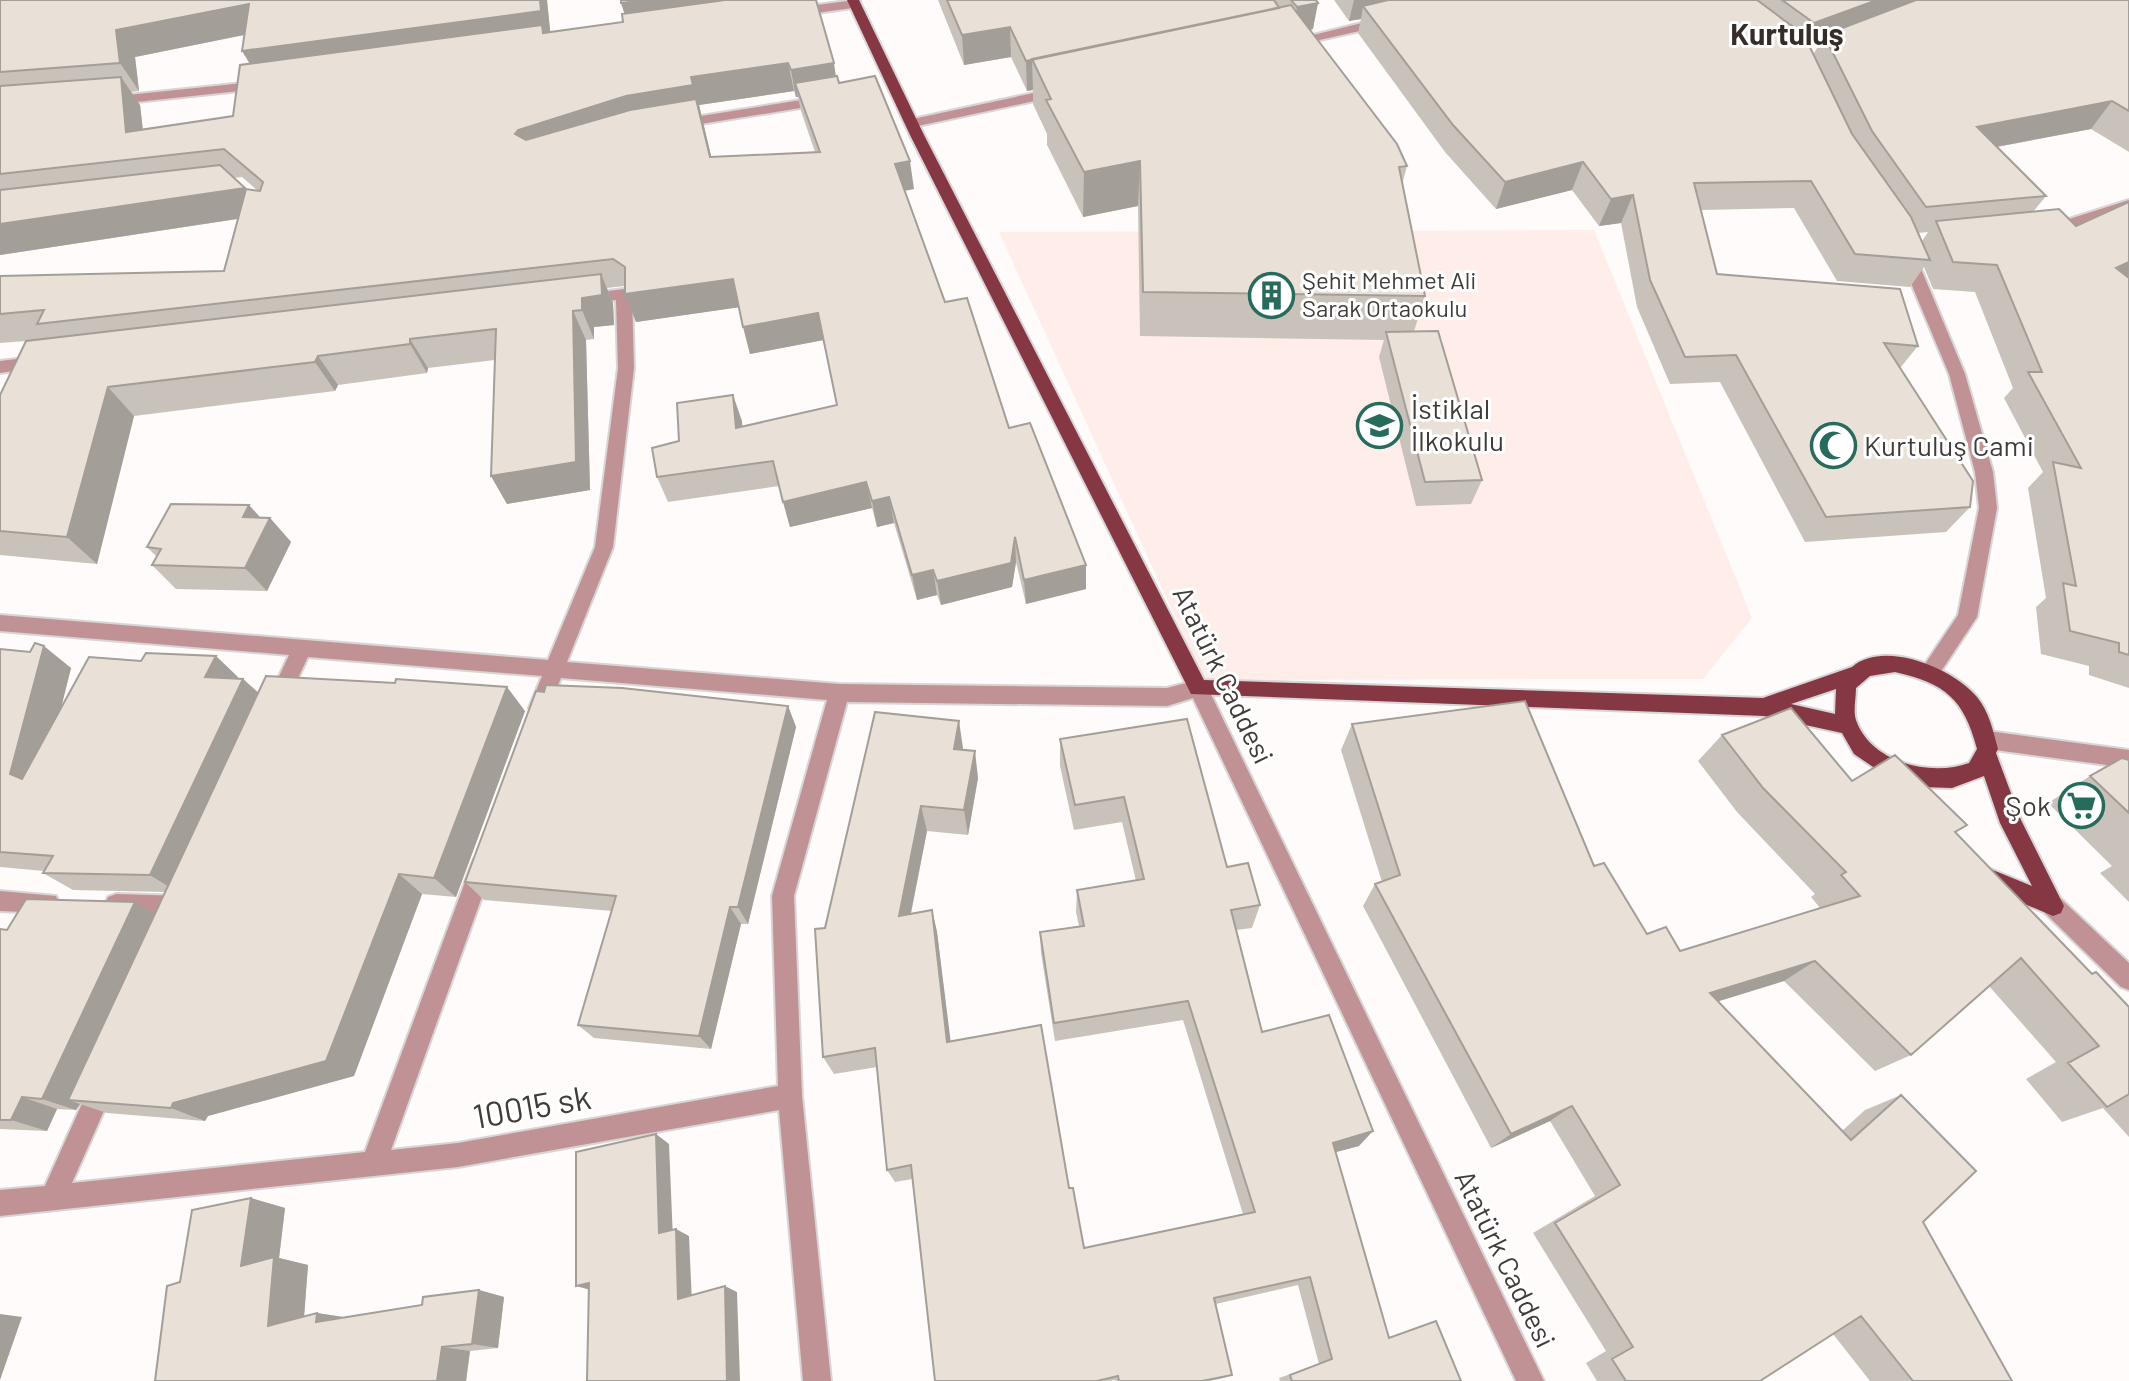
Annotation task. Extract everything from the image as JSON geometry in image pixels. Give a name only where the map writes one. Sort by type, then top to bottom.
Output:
[{"type":"main road","name":"Atatürk Caddesi","points":[[854,2],[888,90],[913,123],[1198,688]]},
{"type":"main road","points":[[1764,707],[1854,675],[1865,668],[1895,664],[1929,673],[1947,682],[1969,702],[1983,725],[2011,823],[2053,906]]},
{"type":"main road","points":[[1854,675],[1842,697],[1847,725],[1858,741],[1884,764],[1908,796]]},
{"type":"main road","points":[[1198,688],[1764,707],[1847,725]]},
{"type":"main road","points":[[1884,764],[1911,777],[1951,781],[1967,776],[1979,767],[1987,747]]},
{"type":"main road","points":[[1967,869],[2053,906]]},
{"type":"street","points":[[777,14],[854,2]]},
{"type":"street","points":[[1272,47],[1284,38],[1407,17]]},
{"type":"street","points":[[1284,38],[1297,56]]},
{"type":"street","points":[[92,102],[200,94],[278,83]]},
{"type":"street","points":[[913,123],[1069,90]]},
{"type":"street","points":[[667,126],[835,98]]},
{"type":"street","points":[[2033,233],[2061,229],[2129,205]]},
{"type":"street","points":[[1915,241],[1902,242],[1957,374],[1984,472],[1988,508],[1967,617],[1929,673]]},
{"type":"street","points":[[532,727],[604,547],[626,368],[624,294],[562,301]]},
{"type":"street","points":[[0,367],[62,360]]},
{"type":"street","points":[[0,623],[839,693],[1167,697],[1198,688]]},
{"type":"street","points":[[269,720],[302,649]]},
{"type":"street","name":"Atatürk Caddesi","points":[[1198,688],[1530,1381]]},
{"type":"street","points":[[817,1381],[790,1096],[783,896],[839,693]]},
{"type":"street","points":[[1987,747],[2129,759]]},
{"type":"street","points":[[374,1161],[489,847]]},
{"type":"street","points":[[0,901],[84,904],[187,899],[171,935]]},
{"type":"street","points":[[2053,906],[2129,979]]},
{"type":"street","points":[[53,1196],[112,1065]]},
{"type":"street","name":"10015 sk","points":[[0,1203],[374,1161],[458,1155],[790,1096]]},
{"type":"shaded area","name":"İstiklal İlkokulu","points":[[1594,230],[1752,618],[1703,679],[1204,680],[999,232]]},
{"type":"building","points":[[0,0],[540,0],[541,11],[242,51],[249,4],[116,30],[120,63],[0,72]]},
{"type":"building","points":[[725,0],[816,0],[834,63],[791,70],[788,63],[691,77],[693,85],[626,96],[518,130],[515,134],[526,140],[630,110],[696,99],[710,157],[820,152],[795,83],[837,76],[839,83],[875,76],[910,161],[895,164],[945,302],[967,298],[1009,428],[1030,423],[1086,565],[1024,580],[1015,537],[1011,563],[937,581],[933,570],[912,575],[889,497],[872,501],[866,482],[783,502],[773,461],[657,477],[652,448],[679,441],[677,403],[733,395],[736,428],[837,405],[818,313],[743,327],[733,279],[625,294],[625,267],[613,259],[37,324],[44,310],[0,314],[0,276],[224,271],[246,189],[260,191],[263,182],[224,149],[0,174],[0,86],[121,77],[126,132],[233,116],[240,65],[542,25],[543,33],[623,22],[622,14]]},
{"type":"building","points":[[947,0],[1274,0],[1279,8],[1026,61],[1010,27],[962,35]]},
{"type":"building","points":[[1291,0],[1316,0],[1318,3],[1297,7]]},
{"type":"building","points":[[1388,0],[1757,0],[1804,35],[1852,134],[1911,217],[1930,260],[1855,254],[1811,181],[1694,183],[1717,274],[1900,289],[1918,346],[1884,343],[1973,481],[1970,507],[1826,517],[1736,355],[1685,357],[1650,280],[1633,195],[1611,199],[1583,162],[1505,182],[1453,125],[1363,6]]},
{"type":"building","points":[[1782,0],[1877,0],[1814,23]]},
{"type":"building","points":[[1916,0],[2129,0],[2129,111],[2112,101],[1977,127],[2046,196],[1926,207],[1872,131],[1824,35]]},
{"type":"building","points":[[1291,5],[1397,144],[1407,166],[1399,167],[1425,296],[1143,292],[1140,161],[1084,172],[1046,100],[1051,99],[1032,59]]},
{"type":"building","points":[[220,165],[245,188],[0,224],[0,190]]},
{"type":"building","points":[[2129,202],[2129,262],[2116,268],[2129,278],[2129,655],[2119,652],[2119,643],[2070,631],[2063,583],[2076,586],[2053,462],[2081,468],[2028,372],[2042,372],[1997,265],[1953,262],[1936,221],[2059,209],[2076,226]]},
{"type":"building","points":[[601,274],[602,295],[582,298],[582,310],[573,311],[576,462],[491,476],[496,329],[410,339],[410,344],[318,356],[315,362],[108,387],[67,537],[0,531],[0,395],[26,341]]},
{"type":"building","points":[[1438,331],[1482,480],[1425,482],[1386,332]]},
{"type":"building","points":[[171,504],[249,505],[243,517],[270,518],[245,568],[152,565],[161,549],[147,547]]},
{"type":"building","points":[[35,643],[44,646],[10,774],[22,779],[89,657],[141,661],[146,653],[216,656],[205,677],[243,679],[150,875],[43,873],[53,856],[0,852],[0,649],[30,652]]},
{"type":"building","points":[[266,676],[395,683],[396,679],[507,687],[434,878],[399,874],[326,1061],[173,1103],[171,1108],[68,1100]]},
{"type":"building","points":[[546,685],[622,688],[788,706],[738,907],[730,907],[699,1036],[578,1025],[616,896],[465,882],[536,691],[544,692]]},
{"type":"building","points":[[1525,701],[1594,866],[1604,863],[1647,934],[1666,927],[1680,951],[1860,896],[1841,875],[1846,872],[1763,788],[1722,735],[1791,708],[1852,781],[1895,755],[1967,825],[1955,832],[2092,974],[2096,972],[2129,1007],[2129,1094],[2107,1107],[2068,1063],[2099,1046],[2021,958],[1911,1055],[1815,961],[1710,993],[1851,1140],[1901,1095],[1976,1171],[1923,1222],[2012,1381],[1913,1381],[1861,1316],[1760,1381],[1626,1381],[1612,1359],[1633,1347],[1555,1223],[1620,1185],[1572,1106],[1511,1134],[1375,884],[1400,875],[1352,724]]},
{"type":"building","points":[[875,712],[959,721],[954,749],[975,751],[964,810],[921,806],[899,916],[932,910],[947,1042],[1041,1025],[1069,1188],[1073,1188],[1084,1248],[1255,1212],[1188,1001],[1054,1023],[1040,932],[1084,926],[1077,890],[1144,879],[1124,797],[1075,805],[1060,739],[1187,719],[1227,867],[1248,863],[1260,905],[1231,910],[1262,1032],[1329,1015],[1373,1131],[1333,1143],[1389,1338],[1436,1321],[1461,1381],[1292,1381],[1290,1375],[1332,1359],[1310,1277],[1214,1298],[1232,1375],[1202,1381],[1119,1381],[1118,1376],[1097,1381],[935,1381],[911,1165],[887,1170],[875,1048],[823,1057],[815,929],[825,928]]},
{"type":"building","points":[[2122,758],[2129,760],[2129,813],[2090,776]]},
{"type":"building","points":[[26,899],[135,902],[42,1099],[22,1097],[11,1120],[0,1120],[0,929],[7,930]]},
{"type":"building","points":[[656,1134],[659,1233],[676,1229],[678,1299],[725,1286],[727,1381],[587,1381],[589,1283],[576,1286],[576,1152]]},
{"type":"building","points":[[251,1198],[241,1266],[274,1257],[268,1326],[317,1313],[316,1322],[422,1305],[423,1297],[479,1290],[472,1344],[442,1347],[437,1381],[155,1381],[167,1286],[180,1282],[192,1210]]},
{"type":"place","name":"Şehit Mehmet Ali Sarak Ortaokulu","points":[[1271,295]]},
{"type":"place","name":"İstiklal İlkokulu","points":[[1380,425]]},
{"type":"place","name":"Kurtuluş Cami","points":[[1833,446]]},
{"type":"place","name":"Şok","points":[[2082,806]]},
{"type":"district","name":"Kurtuluş","points":[[1787,35]]}]
